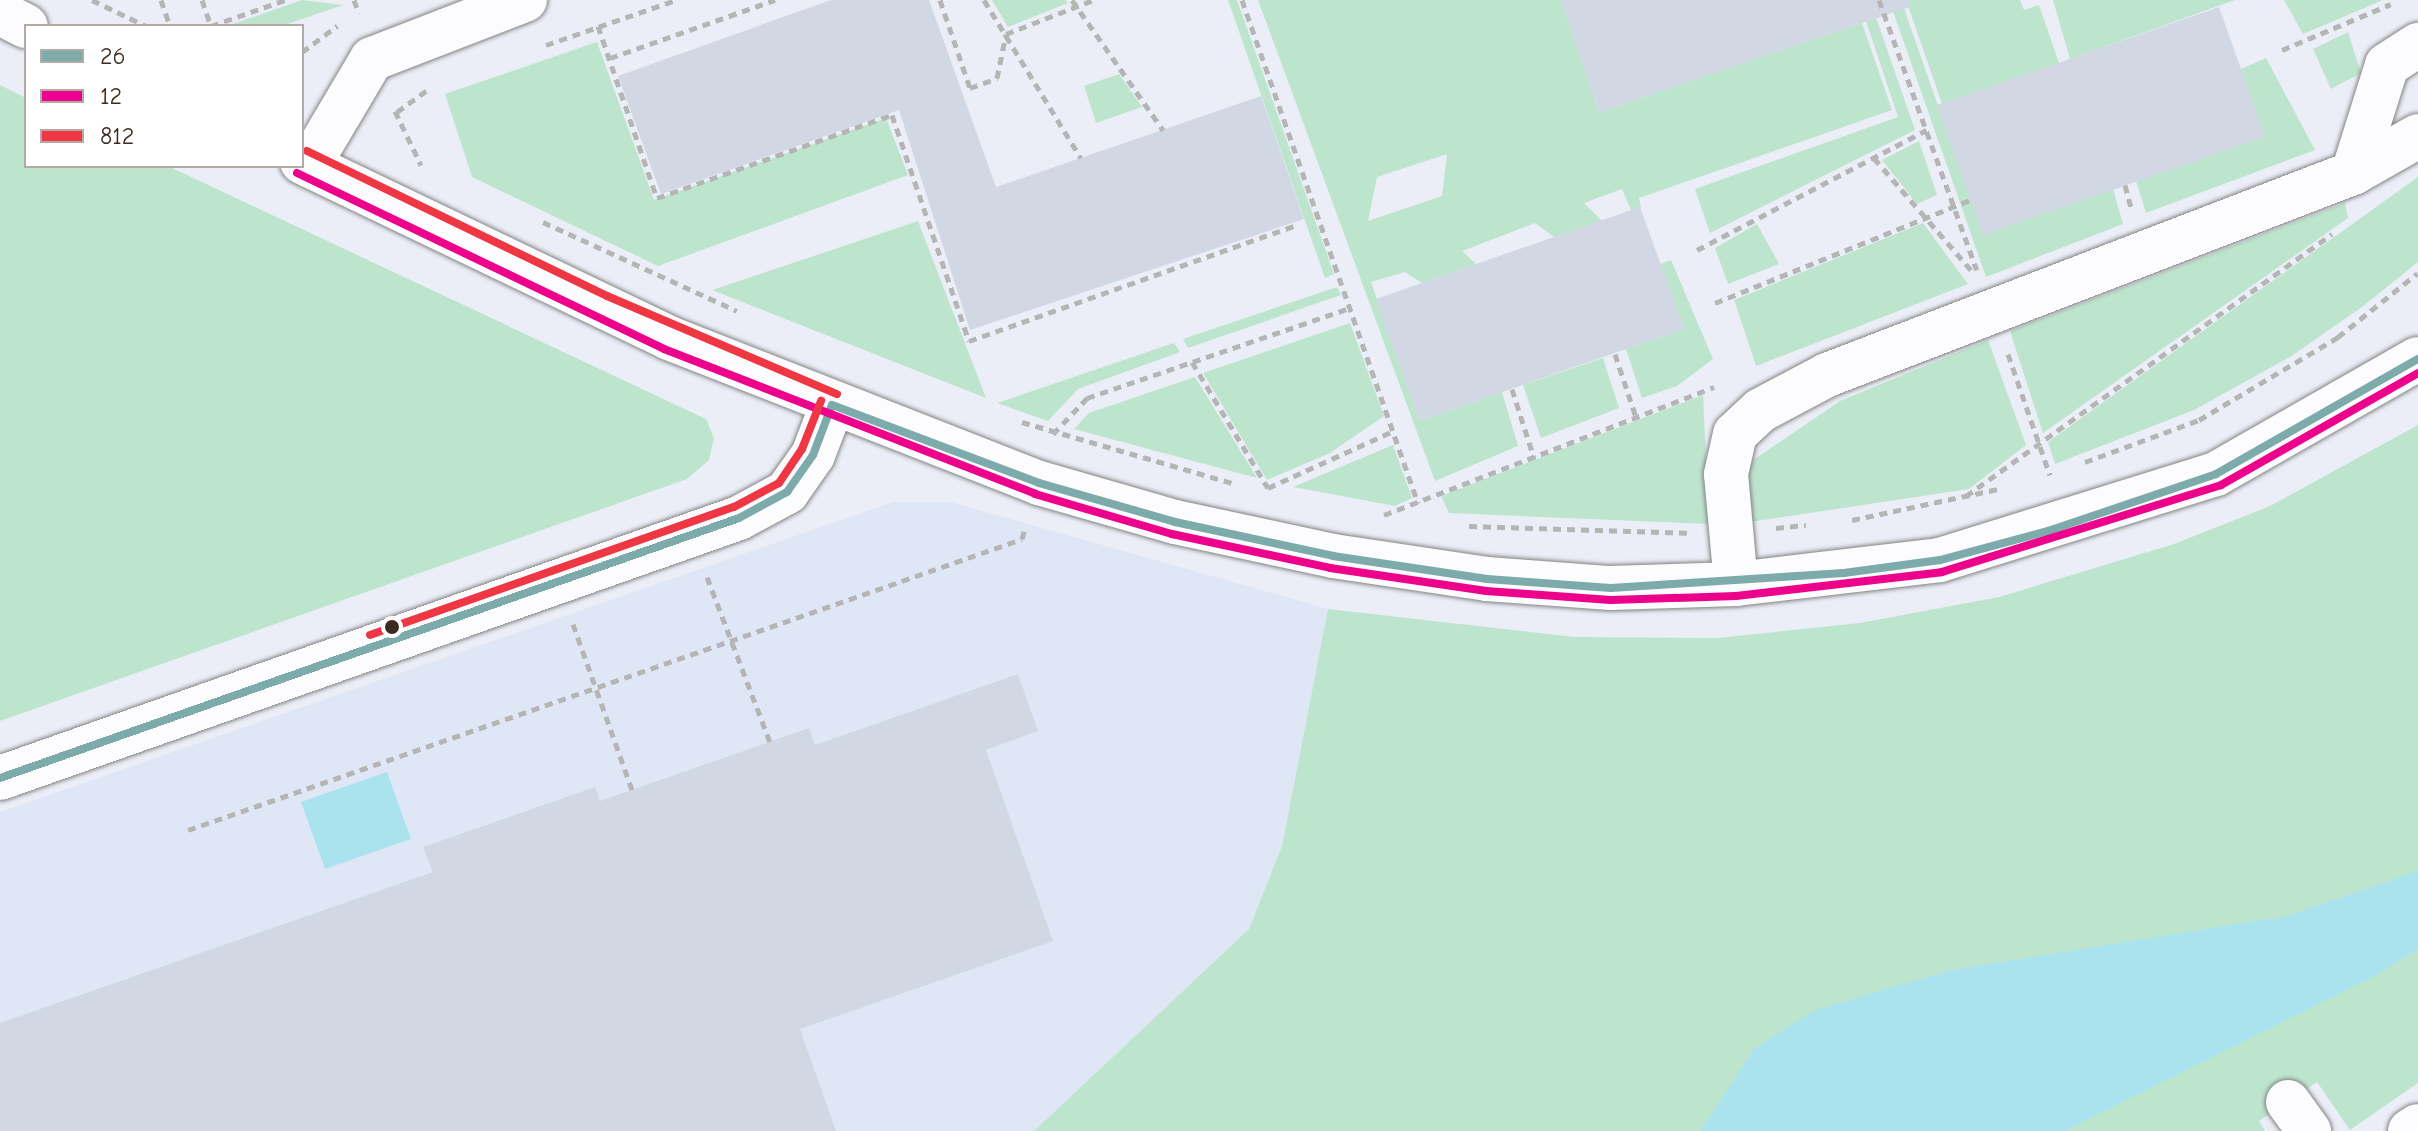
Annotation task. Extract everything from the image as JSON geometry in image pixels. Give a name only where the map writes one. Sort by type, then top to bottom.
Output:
[{"type":"street","points":[[525,0],[402,43],[372,59],[306,163],[616,313],[832,405],[1039,483],[1175,522],[1456,575],[1611,588],[1736,584],[1940,560],[2139,503],[2216,474],[2418,359]]},
{"type":"street","points":[[0,13],[24,25]]},
{"type":"street","points":[[2353,173],[2387,65],[2418,45]]},
{"type":"street","points":[[1736,584],[1726,474],[1735,434],[1761,410],[1827,375],[2353,173],[2418,136]]},
{"type":"street","points":[[0,778],[692,535],[787,492],[813,455],[832,405]]},
{"type":"street","points":[[2410,1131],[2418,1126]]},
{"type":"path","points":[[92,0],[142,24]]},
{"type":"path","points":[[106,0],[108,7]]},
{"type":"path","points":[[161,0],[169,24]]},
{"type":"path","points":[[202,0],[210,24]]},
{"type":"path","points":[[217,24],[285,0]]},
{"type":"path","points":[[354,0],[359,13]]},
{"type":"path","points":[[610,58],[775,0]]},
{"type":"path","points":[[940,0],[970,88],[997,78],[1006,34]]},
{"type":"path","points":[[984,0],[1081,158]]},
{"type":"path","points":[[1072,0],[1163,130]]},
{"type":"path","points":[[1006,34],[1093,0]]},
{"type":"path","points":[[1242,0],[1418,503]]},
{"type":"path","points":[[1874,158],[1982,283],[1879,0]]},
{"type":"path","points":[[2282,50],[2400,0]]},
{"type":"path","points":[[598,26],[657,198],[892,115],[969,341],[1294,226]]},
{"type":"path","points":[[349,92],[397,112],[418,164],[431,170]]},
{"type":"path","points":[[1697,250],[1927,130]]},
{"type":"path","points":[[1962,499],[2355,217],[2353,173]]},
{"type":"path","points":[[2125,185],[2136,224]]},
{"type":"path","points":[[1715,303],[1970,200]]},
{"type":"path","points":[[536,219],[743,313]]},
{"type":"path","points":[[188,830],[1022,539],[1053,434],[1087,398],[1350,308]]},
{"type":"path","points":[[1993,312],[2050,475]]},
{"type":"path","points":[[1615,354],[1636,417]]},
{"type":"path","points":[[1192,362],[1268,490],[1393,431]]},
{"type":"path","points":[[1383,516],[1728,381]]},
{"type":"path","points":[[1512,389],[1534,458]]},
{"type":"path","points":[[1012,419],[1053,434]]},
{"type":"path","points":[[692,535],[770,742]]},
{"type":"path","points":[[558,581],[632,790]]},
{"type":"shaded area","points":[[893,502],[951,502],[1328,609],[1282,846],[1249,929],[1034,1131],[0,1131],[0,812]]},
{"type":"green space","points":[[302,0],[343,5],[288,24],[233,24]]},
{"type":"green space","points":[[992,0],[1065,0],[1068,3],[1008,27]]},
{"type":"green space","points":[[1228,0],[1237,0],[1334,274],[1325,278]]},
{"type":"green space","points":[[1258,0],[1561,0],[1599,112],[1862,23],[1892,110],[1639,198],[1641,207],[1631,210],[1622,189],[1584,203],[1602,221],[1554,237],[1535,223],[1462,251],[1476,264],[1422,283],[1405,272],[1371,282],[1419,421],[1502,392],[1518,446],[1435,481]],"holes":[[[1447,154],[1442,196],[1368,221],[1377,177]]]},
{"type":"green space","points":[[1859,0],[1870,0],[1915,130],[1710,233],[1695,189],[1898,117]]},
{"type":"green space","points":[[1889,0],[1901,0],[1983,234],[2113,189],[2123,224],[1986,277]]},
{"type":"green space","points":[[1906,0],[2020,0],[2024,10],[2039,5],[2059,63],[1942,104]]},
{"type":"green space","points":[[2053,0],[2235,0],[2070,59]]},
{"type":"green space","points":[[2284,0],[2383,0],[2303,34]]},
{"type":"green space","points":[[2348,32],[2361,73],[2331,89],[2313,49]]},
{"type":"green space","points":[[597,42],[654,200],[886,118],[908,175],[658,266],[472,177],[445,94]]},
{"type":"green space","points":[[2266,58],[2315,150],[2146,213],[2136,181],[2241,69]]},
{"type":"green space","points":[[1119,74],[1142,107],[1096,123],[1084,86]]},
{"type":"green space","points":[[0,85],[24,97],[24,168],[172,168],[706,419],[714,438],[709,460],[687,479],[0,721]]},
{"type":"green space","points":[[1919,141],[1937,195],[1917,204],[1882,160]]},
{"type":"green space","points":[[2418,177],[2418,262],[2362,307],[2290,357],[2194,410],[2055,464],[2048,442]]},
{"type":"green space","points":[[2345,203],[2348,218],[2043,433],[2010,331]]},
{"type":"green space","points":[[918,221],[986,398],[712,290],[754,276]]},
{"type":"green space","points":[[1923,223],[1968,284],[1756,366],[1734,300]]},
{"type":"green space","points":[[1757,224],[1779,264],[1728,284],[1715,248]]},
{"type":"green space","points":[[1671,260],[1713,359],[1677,386],[1642,398],[1626,349],[1684,329],[1660,264]]},
{"type":"green space","points":[[1337,287],[1341,295],[1188,348],[1183,339]]},
{"type":"green space","points":[[1350,323],[1384,416],[1330,453],[1267,480],[1203,373]]},
{"type":"green space","points":[[1988,340],[2026,445],[1969,489],[1750,522],[1746,465],[1840,401]]},
{"type":"green space","points":[[1174,343],[1180,352],[1078,389],[1048,421],[997,403]]},
{"type":"green space","points":[[1603,358],[1619,408],[1541,438],[1523,385]]},
{"type":"green space","points":[[1195,377],[1257,478],[1074,429],[1089,413]]},
{"type":"green space","points":[[1703,395],[1709,524],[1449,513],[1441,496]]},
{"type":"green space","points":[[2418,425],[2418,1083],[2350,1130],[2317,1082],[2259,1121],[2265,1131],[1034,1131],[1249,929],[1282,846],[1328,609],[1575,637],[1717,638],[1860,623],[1999,597],[2174,544],[2270,506]]},
{"type":"green space","points":[[1393,445],[1412,498],[1395,506],[1293,487]]},
{"type":"water","points":[[387,772],[411,839],[325,869],[301,802]]},
{"type":"water","points":[[2418,871],[2418,949],[2379,974],[2065,1131],[1701,1131],[1754,1049],[1815,1010],[1951,970],[2287,916]]},
{"type":"building","points":[[831,0],[929,0],[996,187],[1261,96],[1304,219],[970,330],[899,110],[661,194],[618,76]]},
{"type":"building","points":[[1561,0],[1909,0],[1910,7],[1599,112]]},
{"type":"building","points":[[2219,7],[2265,137],[1983,235],[1937,105]]},
{"type":"building","points":[[1640,207],[1684,329],[1419,421],[1376,299]]},
{"type":"building","points":[[1018,674],[1038,731],[986,750],[1053,941],[800,1029],[836,1131],[0,1131],[0,1023],[433,872],[423,847],[595,787],[600,801],[809,728],[815,745]]},
{"type":"transit line","name":"812","points":[[307,151],[607,296],[837,394]]},
{"type":"transit line","name":"12","points":[[297,173],[664,349],[1035,494],[1172,534],[1330,568],[1486,591],[1611,600],[1736,596],[1942,572],[2221,485],[2418,373]]},
{"type":"transit line","name":"26","points":[[832,405],[1039,483],[1175,522],[1333,556],[1487,579],[1611,588],[1844,573],[1940,560],[2048,531],[2216,474],[2418,359]]},
{"type":"transit line","name":"812","points":[[370,635],[734,507],[779,483],[802,449],[821,401]]},
{"type":"transit line","name":"26","points":[[0,778],[739,518],[787,492],[813,455],[832,405]]}]
